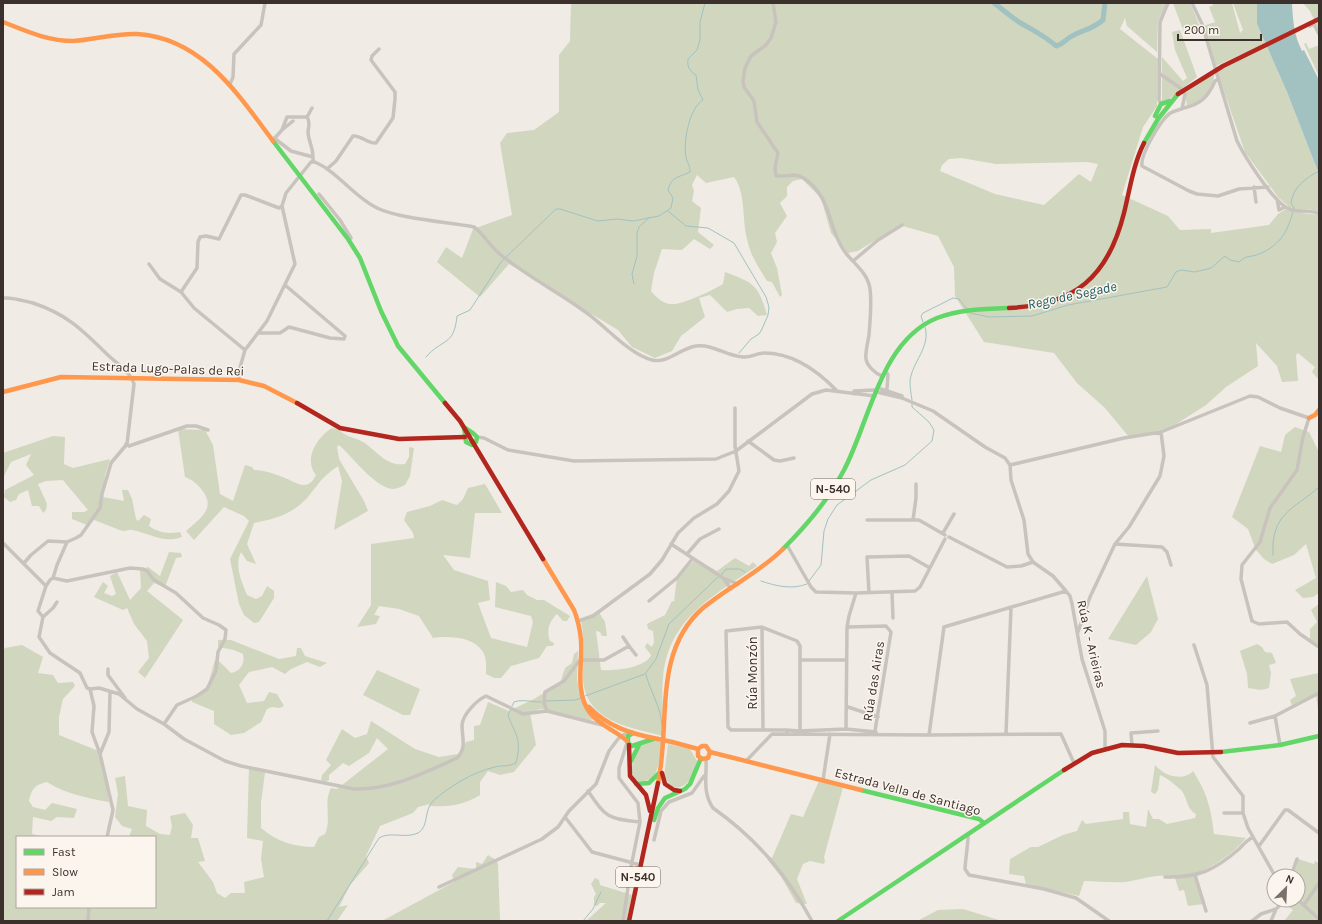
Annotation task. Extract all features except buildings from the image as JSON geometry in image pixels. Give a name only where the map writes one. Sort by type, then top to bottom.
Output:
[{"type":"main road","name":"N-540","points":[[633,921],[648,832],[661,768],[666,729],[664,690],[670,657],[679,637],[688,624],[698,613],[762,568],[787,545],[812,517],[839,478],[860,436],[885,369],[898,349],[916,331],[936,318],[963,310],[1028,308],[1044,305],[1070,294],[1092,279],[1113,248],[1145,140],[1160,120],[1172,100],[1195,82],[1223,66],[1319,19]]},
{"type":"main road","points":[[3,22],[45,38],[58,40],[72,41],[121,34],[156,37],[199,55],[214,67],[230,84],[268,134],[274,139],[349,240],[360,258],[398,346],[450,407],[472,438],[574,610],[578,621],[581,642],[579,679],[582,694],[590,714],[626,742],[639,744],[658,739]]},
{"type":"main road","points":[[1145,140],[1148,128],[1161,104],[1172,100]]},
{"type":"main road","name":"Estrada Lugo-Palas de Rei","points":[[3,392],[61,377],[239,380],[259,384],[286,396],[328,423],[340,428],[399,439],[472,438]]},
{"type":"main road","points":[[1309,418],[1315,415],[1319,410]]},
{"type":"main road","name":"Estrada Vella de Santiago","points":[[582,694],[588,706],[600,719],[609,725],[632,733],[698,749],[704,746],[708,747],[710,752],[979,819],[984,823],[1074,763],[1092,753],[1105,749],[1132,745],[1178,753],[1212,753],[1280,745],[1319,736]]},
{"type":"main road","points":[[632,733],[628,736],[626,742],[629,775],[642,790],[650,803],[648,832]]},
{"type":"main road","points":[[629,766],[641,738],[638,734]]},
{"type":"main road","points":[[698,749],[697,754],[701,758],[706,759],[710,756],[710,752]]},
{"type":"main road","points":[[648,832],[657,808],[661,802],[667,796],[682,791],[688,787],[695,776],[701,758]]},
{"type":"main road","points":[[636,784],[644,785],[651,783],[661,768]]},
{"type":"main road","points":[[661,768],[665,784],[674,790],[682,791]]},
{"type":"main road","points":[[838,921],[984,823]]},
{"type":"main road","name":"N-540","points":[[629,921],[642,851],[648,832]]},
{"type":"street","points":[[230,84],[233,77],[234,54],[262,23],[265,3]]},
{"type":"street","points":[[773,3],[776,22],[771,38],[766,45],[751,56],[745,68],[743,80],[744,87],[754,101],[758,122],[778,153],[775,168],[776,176],[797,174],[806,179],[822,195],[828,209],[836,238],[845,252],[867,279],[870,290],[869,333],[866,359],[871,368],[882,376]]},
{"type":"street","points":[[1161,104],[1159,100],[1160,22],[1168,3]]},
{"type":"street","points":[[1192,3],[1202,24],[1217,80],[1237,142],[1268,188],[1287,208],[1302,212],[1312,211],[1319,214]]},
{"type":"street","points":[[1306,28],[1314,24],[1319,34]]},
{"type":"street","points":[[328,169],[336,161],[353,136],[376,143],[393,118],[394,92],[371,60],[372,56],[379,49]]},
{"type":"street","points":[[1160,74],[1179,87],[1185,94],[1186,100],[1182,109]]},
{"type":"street","points":[[1217,80],[1203,101],[1197,105],[1170,113],[1160,120],[1142,153],[1142,163],[1145,168],[1198,194],[1218,196],[1239,189],[1254,187],[1268,188]]},
{"type":"street","points":[[239,380],[239,371],[245,350],[259,333],[295,264],[282,206],[286,193],[313,159],[313,147],[308,133],[309,120],[307,117],[312,108]]},
{"type":"street","points":[[282,130],[286,117],[294,115],[307,117]]},
{"type":"street","points":[[293,121],[274,139],[291,151],[313,159],[328,169],[357,196],[378,208],[392,213],[474,227],[482,233],[499,254],[546,288],[582,310],[639,355],[652,360],[662,361],[678,351],[698,346],[717,348],[743,358],[763,353],[784,356],[817,371],[837,391]]},
{"type":"street","points":[[1254,187],[1256,202]]},
{"type":"street","points":[[319,194],[348,230],[351,238],[349,240]]},
{"type":"street","points":[[181,292],[197,268],[198,242],[200,237],[206,236],[220,239],[241,195],[245,195],[270,206],[279,208],[282,206]]},
{"type":"street","points":[[1277,199],[1279,210],[1287,208]]},
{"type":"street","points":[[853,261],[878,240],[902,225]]},
{"type":"street","points":[[148,264],[160,279],[181,292],[204,318],[245,350]]},
{"type":"street","points":[[259,333],[280,333],[289,327],[294,327],[316,335],[344,339],[345,336],[285,285]]},
{"type":"street","points":[[3,298],[28,302],[62,314],[72,321],[132,378],[134,384],[126,444],[111,463],[102,494],[100,508],[81,535],[67,542],[48,541],[24,563]]},
{"type":"street","points":[[885,369],[888,374],[887,389]]},
{"type":"street","points":[[881,388],[899,394],[902,398]]},
{"type":"street","points":[[472,438],[484,438],[508,450],[574,461],[716,459],[736,451],[806,398],[826,390],[854,394],[875,393]]},
{"type":"street","points":[[854,394],[854,392],[875,393],[902,398],[933,411],[985,447],[1005,458],[1010,466],[1011,480],[1024,520],[1028,554],[1033,562],[1047,571],[1066,592],[944,628],[929,735]]},
{"type":"street","points":[[1010,466],[1124,438],[1161,432],[1250,396],[1258,397],[1280,408],[1309,418],[1303,437],[1297,470],[1270,508],[1260,542],[1242,565],[1241,579],[1252,621],[1259,624],[1287,622],[1300,634],[1319,647]]},
{"type":"street","points":[[578,621],[593,616],[640,583],[662,560],[671,544],[694,518],[717,504],[729,491],[739,471],[736,451],[735,408]]},
{"type":"street","points":[[126,444],[129,446],[187,426],[196,426],[208,430]]},
{"type":"street","points":[[1078,632],[1090,598],[1115,544],[1128,527],[1160,476],[1164,456],[1161,432]]},
{"type":"street","points":[[748,441],[774,460],[780,462],[794,458]]},
{"type":"street","points":[[913,520],[916,484]]},
{"type":"street","points":[[787,545],[810,587],[816,592],[869,593],[915,591],[920,587],[930,568],[946,536],[954,514]]},
{"type":"street","points":[[867,520],[919,520],[1007,568],[1033,562]]},
{"type":"street","points":[[687,554],[700,539],[719,528]]},
{"type":"street","points":[[43,617],[38,611],[46,586],[53,578],[56,565],[67,542]]},
{"type":"street","points":[[3,543],[46,586]]},
{"type":"street","points":[[671,544],[723,578],[738,584]]},
{"type":"street","points":[[1115,544],[1162,547],[1167,552],[1171,565]]},
{"type":"street","points":[[869,593],[867,557],[909,556],[930,568]]},
{"type":"street","points":[[649,601],[677,578],[693,558]]},
{"type":"street","points":[[53,578],[67,581],[130,568],[142,569],[147,571],[154,580],[176,594],[203,618],[219,624],[226,630],[218,652],[216,671],[206,689],[197,696],[177,705],[164,724]]},
{"type":"street","points":[[723,578],[731,589]]},
{"type":"street","points":[[892,592],[893,618]]},
{"type":"street","name":"Rúa K - Arieiras","points":[[1066,592],[1070,596],[1082,659],[1105,731],[1105,749]]},
{"type":"street","points":[[846,735],[844,732],[846,730],[848,707],[847,627],[856,593]]},
{"type":"street","points":[[56,602],[53,608],[43,617],[39,637],[45,648],[50,653],[80,673],[87,688],[90,689],[94,706],[92,732],[100,754],[112,810],[112,818],[107,836]]},
{"type":"street","points":[[1006,733],[1011,608]]},
{"type":"street","name":"Rúa das Airas","points":[[847,627],[886,626],[891,632],[875,732]]},
{"type":"street","points":[[762,627],[797,641],[800,646],[800,730]]},
{"type":"street","name":"Rúa Monzón","points":[[762,627],[763,730],[731,730],[728,728],[726,631],[762,627]]},
{"type":"street","points":[[623,637],[636,654]]},
{"type":"street","points":[[1194,645],[1207,685],[1212,753],[1216,761],[1243,796],[1243,813],[1253,837],[1271,868]]},
{"type":"street","points":[[547,711],[544,703],[545,692],[564,681],[580,660],[604,660],[629,646]]},
{"type":"street","points":[[800,660],[847,660]]},
{"type":"street","points":[[108,669],[108,675],[123,692],[125,698]]},
{"type":"street","points":[[90,689],[99,688],[125,698],[145,714],[164,724],[184,739],[230,763],[354,789],[366,789],[414,778],[457,758],[462,754],[464,747],[463,722],[472,707],[482,698],[490,697],[523,714],[547,711],[625,730]]},
{"type":"street","points":[[100,754],[109,732],[110,692]]},
{"type":"street","points":[[1250,723],[1275,716],[1319,693]]},
{"type":"street","points":[[848,707],[878,717]]},
{"type":"street","points":[[1275,716],[1280,745]]},
{"type":"street","points":[[763,730],[846,735],[875,732]]},
{"type":"street","points":[[747,760],[772,734],[800,730],[846,730],[929,735],[1006,733],[1061,734],[1074,763]]},
{"type":"street","points":[[1132,745],[1131,733],[1158,731]]},
{"type":"street","points":[[623,921],[640,822],[638,803],[619,778],[619,768],[626,742],[632,733]]},
{"type":"street","points":[[823,780],[830,734]]},
{"type":"street","points":[[623,756],[626,742]]},
{"type":"street","points":[[439,887],[542,839],[558,827],[588,790],[598,781],[609,752],[626,742]]},
{"type":"street","points":[[706,759],[706,795],[713,808],[727,818],[764,851],[791,886],[812,921]]},
{"type":"street","points":[[654,840],[662,811],[669,802],[692,793],[705,775]]},
{"type":"street","points":[[588,790],[605,814],[619,819],[640,822]]},
{"type":"street","points":[[1259,846],[1285,810],[1293,813],[1319,833]]},
{"type":"street","points":[[1224,813],[1243,813]]},
{"type":"street","points":[[565,817],[592,852],[637,864],[637,879]]},
{"type":"street","points":[[968,834],[969,838],[966,849],[965,869],[970,875],[1044,889],[1076,898],[1109,921]]},
{"type":"street","points":[[1165,877],[1195,875],[1209,871],[1253,837]]},
{"type":"street","points":[[632,862],[638,859],[642,851]]},
{"type":"street","points":[[1294,868],[1297,859]]},
{"type":"street","points":[[1195,875],[1206,911]]},
{"type":"street","points":[[1306,902],[1319,883]]},
{"type":"street","points":[[1306,907],[1319,919]]},
{"type":"street","points":[[88,921],[89,908]]},
{"type":"street","points":[[1252,921],[1261,914],[1276,909]]},
{"type":"street","points":[[1271,921],[1276,909]]},
{"type":"green space","points":[[571,3],[1167,3],[1158,21],[1157,52],[1127,26],[1125,18],[1120,29],[1158,59],[1157,106],[1143,127],[1122,195],[1168,216],[1180,230],[1211,229],[1211,233],[1269,225],[1278,214],[1286,209],[1289,210],[1288,206],[1278,197],[1245,152],[1217,71],[1244,53],[1216,66],[1203,26],[1215,22],[1209,7],[1213,5],[1213,3],[1232,3],[1240,33],[1243,30],[1233,3],[1257,3],[1257,24],[1287,92],[1319,174],[1319,212],[1309,209],[1301,209],[1302,213],[1319,215],[1319,380],[1312,372],[1315,367],[1298,353],[1296,355],[1298,381],[1282,382],[1277,366],[1256,343],[1258,366],[1226,387],[1206,405],[1170,428],[1129,437],[1105,408],[1077,383],[1054,353],[984,342],[955,296],[954,267],[938,236],[899,225],[858,251],[848,253],[831,233],[821,198],[802,179],[793,181],[787,187],[787,196],[780,203],[787,216],[775,233],[777,242],[771,253],[777,268],[782,295],[780,297],[772,282],[767,281],[755,261],[748,245],[745,232],[742,199],[738,183],[734,177],[706,183],[697,175],[692,185],[694,191],[692,201],[701,208],[698,232],[714,245],[710,249],[694,239],[682,250],[662,249],[654,273],[651,291],[665,303],[676,304],[690,300],[723,284],[725,272],[743,279],[754,286],[761,297],[767,315],[758,316],[749,308],[727,312],[710,295],[699,298],[705,317],[681,336],[672,351],[655,358],[632,347],[618,330],[509,264],[480,297],[437,262],[446,247],[462,258],[473,229],[512,215],[500,143],[507,133],[534,130],[559,112],[559,55],[570,41]],"holes":[[[961,158],[996,164],[1087,162],[1098,164],[1091,182],[1079,174],[1044,205],[995,194],[940,171],[942,165],[949,159]]]},
{"type":"green space","points":[[1173,3],[1190,3],[1201,29],[1185,35]]},
{"type":"green space","points":[[1303,3],[1319,3],[1319,31],[1310,11]]},
{"type":"green space","points":[[1180,30],[1197,77],[1168,100],[1162,101],[1162,57],[1183,81],[1187,78],[1175,50],[1172,32]]},
{"type":"green space","points":[[1306,43],[1309,49],[1319,45],[1319,76],[1304,44]]},
{"type":"green space","points":[[1214,73],[1212,85],[1206,97],[1200,102],[1187,106],[1185,93]]},
{"type":"green space","points":[[1295,427],[1309,432],[1319,452],[1319,593],[1313,597],[1303,598],[1295,590],[1316,578],[1306,544],[1294,555],[1272,564],[1264,559],[1256,550],[1248,529],[1232,517],[1260,446],[1281,452],[1285,435]]},
{"type":"green space","points":[[332,428],[363,442],[382,458],[393,463],[405,464],[409,457],[409,447],[414,448],[410,476],[405,485],[395,489],[386,487],[371,478],[339,445],[337,447],[339,459],[364,501],[368,511],[334,530],[342,481],[338,466],[325,477],[308,497],[296,508],[290,512],[269,520],[254,523],[247,544],[256,564],[247,561],[241,552],[238,563],[240,574],[247,595],[256,599],[262,596],[267,586],[274,591],[274,598],[259,622],[254,623],[244,615],[239,604],[230,559],[249,521],[244,516],[224,507],[194,540],[186,531],[201,518],[207,508],[208,503],[202,490],[197,484],[185,477],[178,429],[205,430],[213,445],[220,494],[233,501],[245,465],[252,467],[254,470],[273,474],[298,484],[306,485],[309,483],[316,475],[312,469],[311,456],[321,437]]},
{"type":"green space","points":[[53,436],[65,437],[64,464],[73,468],[110,459],[105,475],[103,497],[124,501],[122,490],[128,490],[132,499],[136,519],[138,521],[144,515],[151,519],[149,526],[164,532],[180,532],[182,537],[175,539],[163,539],[139,531],[121,531],[94,520],[87,525],[72,519],[72,512],[84,512],[88,510],[63,480],[46,481],[38,484],[47,504],[46,510],[43,513],[39,506],[32,506],[28,490],[19,494],[16,500],[10,502],[4,497],[5,490],[34,475],[26,465],[31,454],[11,462],[3,478],[3,453]]},
{"type":"green space","points":[[485,484],[502,513],[475,513],[470,558],[443,555],[454,570],[488,581],[490,600],[478,603],[491,638],[527,647],[533,622],[531,616],[495,607],[496,582],[506,586],[511,592],[523,590],[527,595],[537,600],[544,600],[570,616],[567,621],[563,621],[557,614],[552,620],[548,633],[550,641],[554,643],[553,646],[547,646],[539,658],[511,666],[501,678],[494,678],[486,674],[485,657],[479,647],[460,638],[433,638],[419,616],[399,609],[379,606],[374,615],[380,616],[376,624],[357,627],[371,605],[371,544],[414,538],[413,533],[404,520],[407,512],[430,506],[442,500],[457,505],[463,499],[468,488]]},
{"type":"green space","points":[[169,552],[181,553],[182,557],[176,558],[165,587],[154,583],[147,591],[183,620],[145,678],[138,672],[149,658],[147,641],[134,624],[127,608],[123,610],[94,597],[103,582],[108,586],[104,593],[112,596],[116,594],[110,576],[117,572],[130,600],[141,588],[140,570],[148,567],[160,576]]},
{"type":"green space","points":[[735,558],[749,566],[753,562],[757,566],[724,588],[695,611],[683,625],[674,640],[667,657],[662,692],[663,736],[624,725],[611,720],[600,713],[592,704],[586,693],[583,678],[583,642],[581,620],[598,611],[605,622],[607,636],[602,636],[600,632],[596,631],[601,670],[614,670],[636,666],[643,663],[651,655],[645,647],[647,643],[652,647],[654,642],[653,631],[648,629],[647,624],[665,615],[672,601],[674,602],[677,577],[696,559],[717,571]]},
{"type":"green space","points":[[1147,576],[1158,619],[1151,632],[1136,645],[1108,639]]},
{"type":"green space","points":[[1319,604],[1319,648],[1310,640],[1310,629],[1317,622],[1311,610]]},
{"type":"green space","points":[[218,640],[231,640],[279,659],[296,656],[297,648],[301,648],[305,656],[327,663],[320,667],[307,662],[291,669],[285,674],[272,667],[249,672],[239,685],[247,703],[264,701],[269,692],[277,694],[284,706],[280,708],[272,707],[267,709],[261,722],[244,733],[231,735],[214,724],[214,711],[192,702],[192,697],[207,688],[215,660],[219,661],[231,673],[242,666],[243,654],[234,650],[218,647]]},
{"type":"green space","points":[[1257,644],[1262,647],[1265,652],[1272,653],[1276,663],[1269,665],[1271,673],[1269,688],[1261,690],[1248,688],[1247,674],[1240,651]]},
{"type":"green space","points":[[22,645],[43,657],[38,673],[53,675],[58,683],[73,682],[75,686],[63,699],[59,717],[59,735],[101,752],[109,802],[69,793],[47,782],[34,788],[29,801],[33,807],[45,810],[52,803],[77,809],[74,818],[57,817],[51,821],[33,817],[32,834],[41,836],[16,836],[16,908],[156,908],[156,836],[129,836],[132,829],[122,826],[115,817],[118,794],[115,778],[125,776],[128,806],[147,810],[146,826],[160,834],[170,835],[172,826],[170,816],[185,813],[193,825],[191,838],[198,838],[205,861],[198,862],[213,882],[217,893],[225,898],[231,893],[245,893],[244,882],[264,877],[261,859],[263,841],[247,838],[249,766],[265,773],[261,802],[261,828],[279,840],[299,846],[314,847],[319,837],[325,834],[327,828],[328,799],[331,788],[337,789],[388,749],[377,738],[369,753],[349,766],[343,763],[329,775],[329,780],[325,782],[321,780],[322,775],[331,765],[326,760],[342,729],[355,738],[367,734],[371,721],[415,749],[439,757],[458,754],[466,742],[474,740],[474,726],[480,725],[488,702],[509,711],[534,699],[560,683],[565,668],[572,663],[574,654],[578,651],[577,679],[579,693],[597,719],[589,720],[540,709],[530,713],[536,745],[514,772],[500,775],[488,771],[480,782],[480,795],[462,803],[450,806],[430,806],[430,804],[418,807],[413,813],[380,826],[366,856],[369,863],[350,885],[339,907],[348,905],[337,921],[3,921],[3,652],[5,648]]},
{"type":"green space","points":[[377,670],[420,689],[410,715],[403,715],[363,695]]},
{"type":"green space","points":[[1319,673],[1319,716],[1316,695],[1292,706],[1290,700],[1296,696],[1290,679]]},
{"type":"green space","points":[[654,740],[662,742],[656,772],[649,780],[638,781],[634,778],[632,773],[633,760],[642,744]]},
{"type":"green space","points":[[668,744],[690,749],[697,761],[689,780],[686,784],[677,788],[671,787],[664,777]]},
{"type":"green space","points":[[1155,765],[1168,775],[1179,777],[1193,771],[1202,786],[1208,801],[1214,834],[1246,838],[1235,850],[1223,859],[1195,874],[1204,904],[1188,906],[1184,890],[1179,891],[1175,878],[1169,876],[1156,876],[1125,882],[1084,881],[1079,896],[1026,884],[1024,876],[1009,874],[1010,859],[1031,847],[1038,847],[1063,835],[1077,831],[1082,820],[1086,824],[1123,819],[1123,812],[1129,812],[1130,824],[1146,827],[1148,809],[1153,819],[1159,819],[1167,824],[1195,818],[1196,814],[1190,809],[1181,790],[1166,778],[1160,775],[1158,790],[1155,794],[1151,792]]},
{"type":"green space","points":[[819,781],[843,787],[824,857],[824,864],[810,861],[803,864],[797,879],[807,904],[796,903],[782,878],[768,860],[768,856],[772,858],[791,814],[803,817]]},
{"type":"green space","points":[[488,855],[496,860],[498,864],[500,921],[382,921],[454,882],[452,875],[458,867],[476,869],[476,862],[482,864]]},
{"type":"green space","points":[[1298,859],[1314,864],[1315,861],[1319,863],[1319,882],[1316,886],[1319,889],[1319,921],[1284,921],[1293,910],[1290,908],[1306,908],[1306,868],[1295,868]]},
{"type":"green space","points":[[595,878],[599,880],[600,885],[632,895],[627,921],[586,921],[606,903],[600,903],[597,906],[594,905],[594,897],[596,894],[591,884]]},
{"type":"green space","points":[[963,909],[1002,921],[917,921],[938,910]]},
{"type":"water","points":[[1257,3],[1292,3],[1293,22],[1297,39],[1302,51],[1304,50],[1319,80],[1319,174],[1287,92],[1257,24]]},
{"type":"waterway","points":[[426,357],[450,338],[453,333],[457,316],[470,310],[501,262],[556,209],[598,221],[617,219],[633,221],[659,216],[671,208],[673,198],[668,190],[674,179],[690,172],[685,151],[686,135],[694,110],[703,100],[698,90],[696,75],[689,69],[688,59],[697,50],[700,40],[700,22],[705,3]]},
{"type":"waterway","points":[[994,3],[1016,20],[1056,46],[1062,44],[1072,36],[1095,26],[1103,20],[1105,3]]},
{"type":"waterway","name":"Rego de Segade","points":[[970,313],[989,317],[1032,316],[1068,305],[1167,287],[1176,272],[1181,270],[1195,272],[1211,268],[1225,256],[1230,260],[1239,262],[1247,257],[1259,254],[1278,242],[1289,224],[1294,208],[1291,203],[1294,192],[1305,180],[1319,171]]},
{"type":"waterway","points":[[668,211],[686,226],[708,228],[734,243],[766,297],[769,307],[768,315],[762,329],[759,334],[751,339],[739,353]]},
{"type":"waterway","points":[[634,284],[632,274],[637,256],[637,233],[639,227],[650,217]]},
{"type":"waterway","name":"Rego de Segade","points":[[923,322],[921,316],[923,313],[953,298],[959,299],[967,309]]},
{"type":"waterway","name":"Rego de Segade","points":[[912,400],[910,381],[911,374],[923,348],[926,334],[925,327]]},
{"type":"waterway","name":"Rego de Segade","points":[[809,581],[821,565],[824,531],[828,519],[837,505],[871,480],[905,465],[932,441],[934,430],[929,422],[912,407],[912,403]]},
{"type":"waterway","points":[[1273,555],[1273,541],[1280,521],[1292,508],[1319,487]]},
{"type":"waterway","name":"Rego de Segade","points":[[721,575],[726,569],[740,569],[745,572]]},
{"type":"waterway","name":"Rego de Segade","points":[[585,696],[645,674],[656,659],[669,624],[718,577]]},
{"type":"waterway","name":"Rego de Segade","points":[[761,581],[778,586],[790,587],[807,584]]},
{"type":"waterway","points":[[646,675],[658,706],[662,726]]},
{"type":"waterway","points":[[546,701],[575,700],[581,698]]},
{"type":"waterway","points":[[512,706],[514,702],[517,701],[541,702]]},
{"type":"waterway","points":[[327,921],[379,838],[388,835],[413,835],[418,833],[424,827],[430,804],[447,790],[478,772],[516,763],[518,743],[516,733],[508,715],[511,709]]},
{"type":"waterway","points":[[583,921],[593,909],[601,892]]},
{"type":"traffic: fast","points":[[1144,143],[1158,119],[1178,94]]},
{"type":"traffic: fast","points":[[1155,116],[1161,104],[1170,101]]},
{"type":"traffic: fast","points":[[273,141],[348,239],[360,258],[381,311],[398,346],[445,403]]},
{"type":"traffic: fast","points":[[783,549],[801,531],[838,481],[853,450],[879,384],[889,363],[902,345],[918,329],[937,318],[964,311],[1009,308]]},
{"type":"traffic: fast","points":[[467,434],[473,433],[477,437],[476,442],[472,445],[466,442],[464,427],[473,433]]},
{"type":"traffic: fast","points":[[633,733],[628,736],[628,743],[632,746],[653,739]]},
{"type":"traffic: fast","points":[[1221,752],[1280,745],[1319,736]]},
{"type":"traffic: fast","points":[[631,761],[639,745]]},
{"type":"traffic: fast","points":[[654,820],[658,808],[665,798],[685,789],[690,784],[701,758]]},
{"type":"traffic: fast","points":[[838,921],[1064,770]]},
{"type":"traffic: fast","points":[[636,784],[649,783],[659,773]]},
{"type":"traffic: fast","points":[[861,790],[979,819],[984,823]]},
{"type":"traffic: slow","points":[[3,22],[37,35],[64,41],[137,34],[160,38],[181,46],[199,57],[216,71],[246,105],[273,141]]},
{"type":"traffic: slow","points":[[3,392],[61,377],[239,380],[264,386],[297,403]]},
{"type":"traffic: slow","points":[[1309,418],[1315,415],[1319,410]]},
{"type":"traffic: slow","points":[[658,783],[662,760],[666,690],[676,646],[687,626],[703,608],[754,573],[783,549]]},
{"type":"traffic: slow","points":[[543,559],[574,610],[577,618],[581,640],[580,678],[582,696],[585,705],[598,721],[627,741]]},
{"type":"traffic: slow","points":[[589,707],[612,725],[639,735],[658,739]]},
{"type":"traffic: slow","points":[[658,739],[672,742]]},
{"type":"traffic: slow","points":[[672,742],[698,749],[702,746],[706,746],[710,752],[861,790]]},
{"type":"traffic: slow","points":[[698,749],[698,756],[702,759],[708,758],[710,752]]},
{"type":"traffic: jam","points":[[1178,94],[1223,66],[1319,19]]},
{"type":"traffic: jam","points":[[1009,308],[1032,306],[1053,301],[1070,293],[1085,283],[1098,270],[1109,254],[1117,235],[1124,213],[1134,168],[1144,143]]},
{"type":"traffic: jam","points":[[297,403],[340,428],[399,439],[465,437]]},
{"type":"traffic: jam","points":[[445,403],[460,421],[543,559]]},
{"type":"traffic: jam","points":[[629,745],[630,776],[646,795],[650,811]]},
{"type":"traffic: jam","points":[[1064,770],[1092,753],[1122,745],[1144,746],[1178,753],[1221,752]]},
{"type":"traffic: jam","points":[[662,773],[665,784],[674,790],[680,791]]},
{"type":"traffic: jam","points":[[629,921],[658,783]]}]
